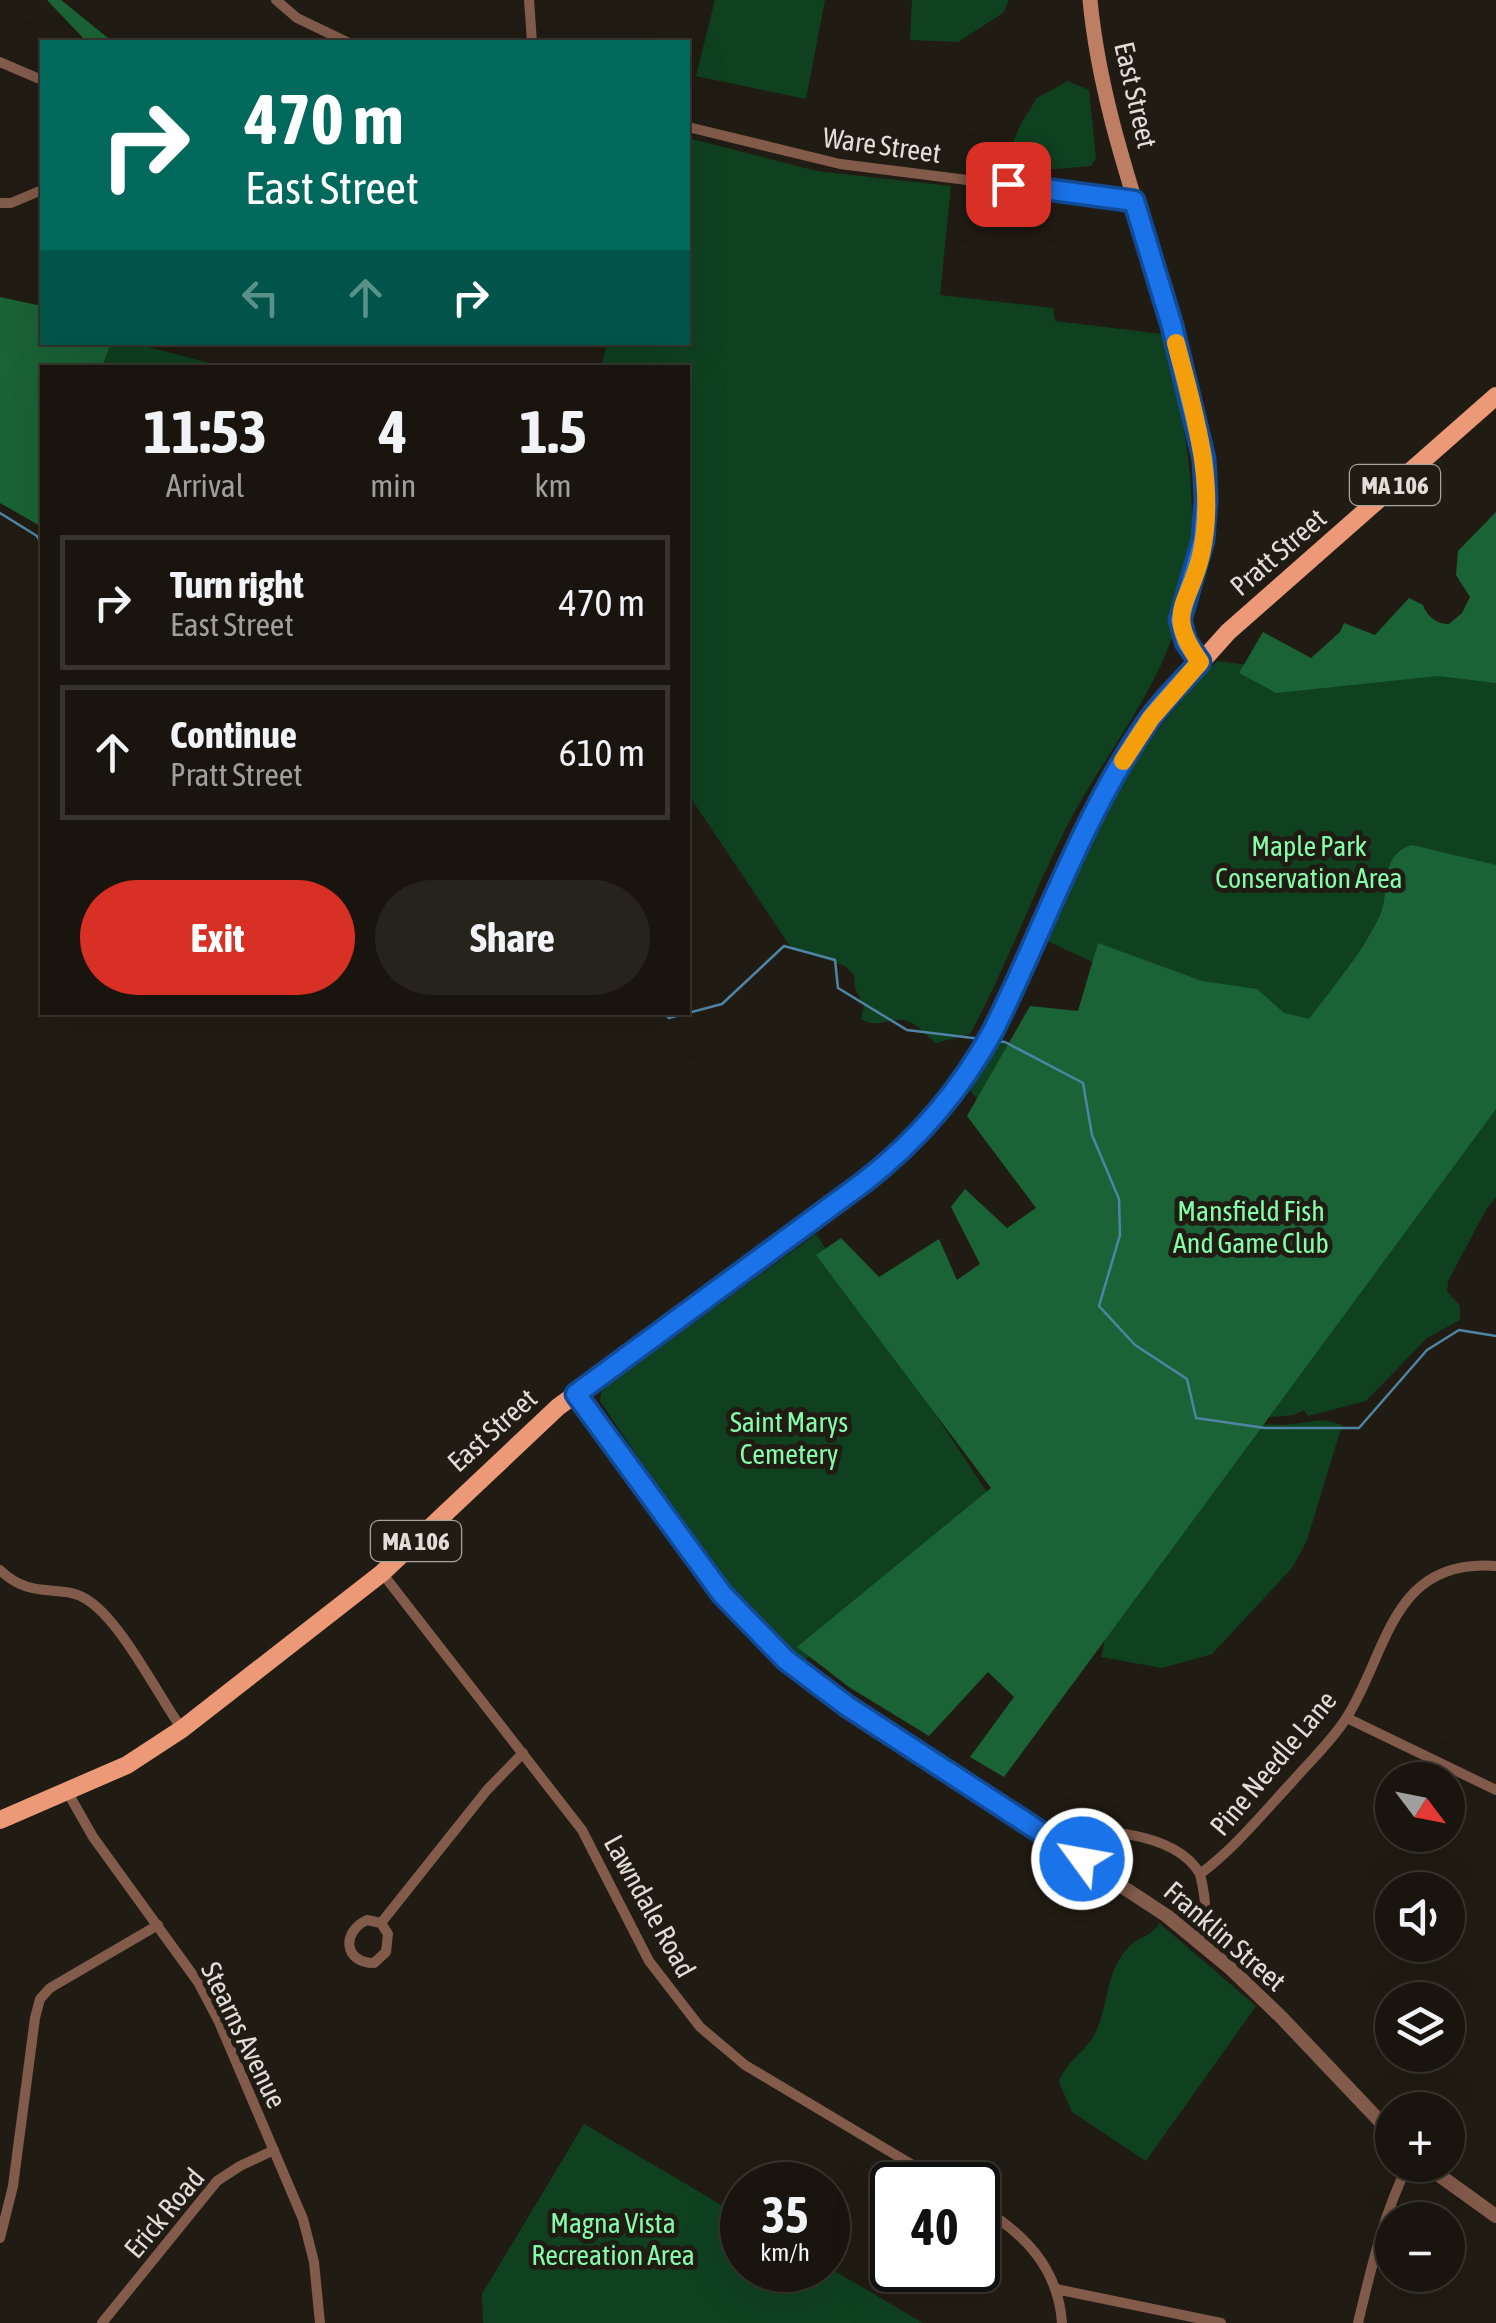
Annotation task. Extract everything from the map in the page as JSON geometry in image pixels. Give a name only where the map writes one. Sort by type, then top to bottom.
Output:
[{"type":"main road","name":"East Street","points":[[1090,0],[1102,79],[1172,326],[1204,459],[1203,540],[1180,620],[1186,642],[1200,662]]},
{"type":"main road","name":"Pratt Street","points":[[1151,718],[1228,632],[1496,396]]},
{"type":"main road","name":"East Street","points":[[0,1820],[127,1765],[182,1729],[382,1573],[514,1446],[576,1394],[879,1171],[936,1113],[983,1048],[1098,804],[1151,718]]},
{"type":"street","points":[[276,0],[297,18],[344,40]]},
{"type":"street","points":[[529,0],[532,40]]},
{"type":"street","points":[[0,62],[40,79]]},
{"type":"street","name":"Ware Street","points":[[690,126],[840,164],[1134,201]]},
{"type":"street","points":[[0,203],[40,191]]},
{"type":"street","name":"Franklin Street","points":[[576,1394],[722,1594],[764,1639],[826,1692],[1139,1896],[1200,1944],[1280,2017],[1375,2116]]},
{"type":"street","name":"Pine Needle Lane","points":[[1038,1831],[1102,1830],[1155,1842],[1186,1858],[1200,1874],[1226,1854],[1346,1718],[1382,1637],[1412,1596],[1434,1579],[1460,1567],[1496,1566]]},
{"type":"street","points":[[0,1570],[24,1587],[84,1598],[126,1644],[182,1729]]},
{"type":"street","name":"Lawndale Road","points":[[382,1573],[582,1830],[649,1961],[700,2028],[745,2065],[907,2162]]},
{"type":"street","points":[[1346,1718],[1496,1790]]},
{"type":"street","points":[[382,1924],[487,1790],[523,1753]]},
{"type":"street","name":"Stearns Avenue","points":[[68,1793],[93,1837],[158,1925],[210,2005],[311,2246],[320,2323]]},
{"type":"street","points":[[1200,1874],[1207,1896],[1200,1944]]},
{"type":"street","points":[[367,1920],[382,1924],[388,1934],[386,1952],[374,1963],[361,1962],[349,1951],[347,1943],[354,1928],[367,1920]]},
{"type":"street","points":[[0,2238],[11,2201],[40,1999],[57,1983],[158,1925]]},
{"type":"street","name":"Erick Road","points":[[102,2323],[217,2181],[274,2150]]},
{"type":"street","points":[[1358,2323],[1381,2232],[1400,2182]]},
{"type":"street","points":[[1449,2182],[1496,2216]]},
{"type":"street","points":[[1000,2220],[1035,2250],[1056,2289],[1062,2323]]},
{"type":"street","points":[[1056,2289],[1221,2323]]},
{"type":"green space","points":[[47,0],[61,0],[111,40],[85,40]]},
{"type":"green space","points":[[715,0],[825,0],[806,99],[696,76]]},
{"type":"green space","points":[[912,0],[1009,0],[1003,13],[958,42],[910,40]]},
{"type":"green space","points":[[1068,81],[1089,90],[1096,158],[1091,166],[1015,172],[1003,164],[1037,98]]},
{"type":"green space","points":[[690,139],[817,171],[951,186],[940,295],[1053,308],[1055,321],[1162,334],[1182,418],[1192,502],[1186,587],[1175,628],[1150,688],[1060,840],[970,1034],[936,1043],[910,1022],[873,1023],[861,1019],[864,1006],[855,988],[854,975],[845,966],[790,946],[690,797],[690,365],[602,365],[607,345],[690,345]]},
{"type":"green space","points":[[0,297],[40,306],[40,345],[110,345],[103,365],[40,365],[40,526],[0,503]]},
{"type":"green space","points":[[110,345],[141,345],[217,365],[103,365]]},
{"type":"green space","points":[[1496,512],[1496,683],[1438,676],[1276,693],[1239,673],[1263,632],[1311,658],[1340,632],[1344,623],[1375,635],[1409,598],[1423,605],[1433,619],[1449,624],[1462,613],[1470,597],[1456,575],[1458,551]]},
{"type":"green space","name":"Maple Park Conservation Area","points":[[1496,630],[1496,1197],[1448,1281],[1447,1291],[1460,1306],[1460,1320],[1427,1338],[1366,1401],[1308,1416],[1304,1410],[1294,1415],[1207,1422],[1283,1425],[1324,1420],[1342,1425],[1307,1540],[1292,1568],[1212,1654],[1162,1668],[1101,1657],[1118,1583],[1035,1170],[969,1089],[999,1042],[1184,1004],[1045,940],[1110,801],[1159,728],[1217,661],[1323,674]]},
{"type":"green space","name":"Mansfield Fish And Game Club","points":[[1412,845],[1496,865],[1496,1109],[1004,1777],[970,1757],[1014,1697],[988,1672],[929,1736],[849,1687],[797,1647],[991,1488],[816,1255],[841,1238],[879,1277],[939,1239],[957,1280],[980,1264],[951,1207],[965,1189],[1007,1228],[1036,1208],[967,1116],[1030,1006],[1078,1011],[1098,943],[1202,981],[1257,989],[1284,1013],[1309,1019],[1348,968],[1381,913],[1394,857]]},
{"type":"green space","name":"Saint Marys Cemetery","points":[[816,1234],[998,1509],[803,1661],[718,1572],[600,1401],[601,1392],[608,1385]]},
{"type":"green space","points":[[1159,1923],[1256,2006],[1146,2161],[1072,2112],[1059,2082],[1097,2029],[1121,1956]]},
{"type":"green space","name":"Magna Vista Recreation Area","points":[[584,2124],[720,2204],[720,2292],[850,2292],[850,2280],[923,2323],[483,2323],[482,2294]]},
{"type":"waterway","points":[[0,513],[37,536],[40,542]]},
{"type":"waterway","points":[[690,1012],[722,1004],[784,946],[835,960],[838,988],[907,1030],[981,1039]]},
{"type":"waterway","points":[[666,1015],[680,1015]]},
{"type":"waterway","points":[[994,1041],[1005,1042],[1083,1083],[1092,1135],[1119,1199],[1120,1235],[1099,1306],[1135,1345],[1187,1379],[1196,1418],[1265,1428],[1359,1428],[1427,1350],[1459,1330],[1496,1336]]},
{"type":"slow traffic","points":[[1123,761],[1151,718],[1200,662],[1186,642],[1180,620],[1201,555],[1206,499],[1204,459],[1176,343]]},
{"type":"route","points":[[1008,184],[1134,201],[1172,326],[1204,459],[1206,499],[1201,555],[1180,620],[1186,642],[1200,662],[1151,718],[1098,804],[993,1031],[936,1113],[897,1155],[864,1182],[576,1394],[722,1594],[786,1660],[847,1706],[1082,1859]]}]
